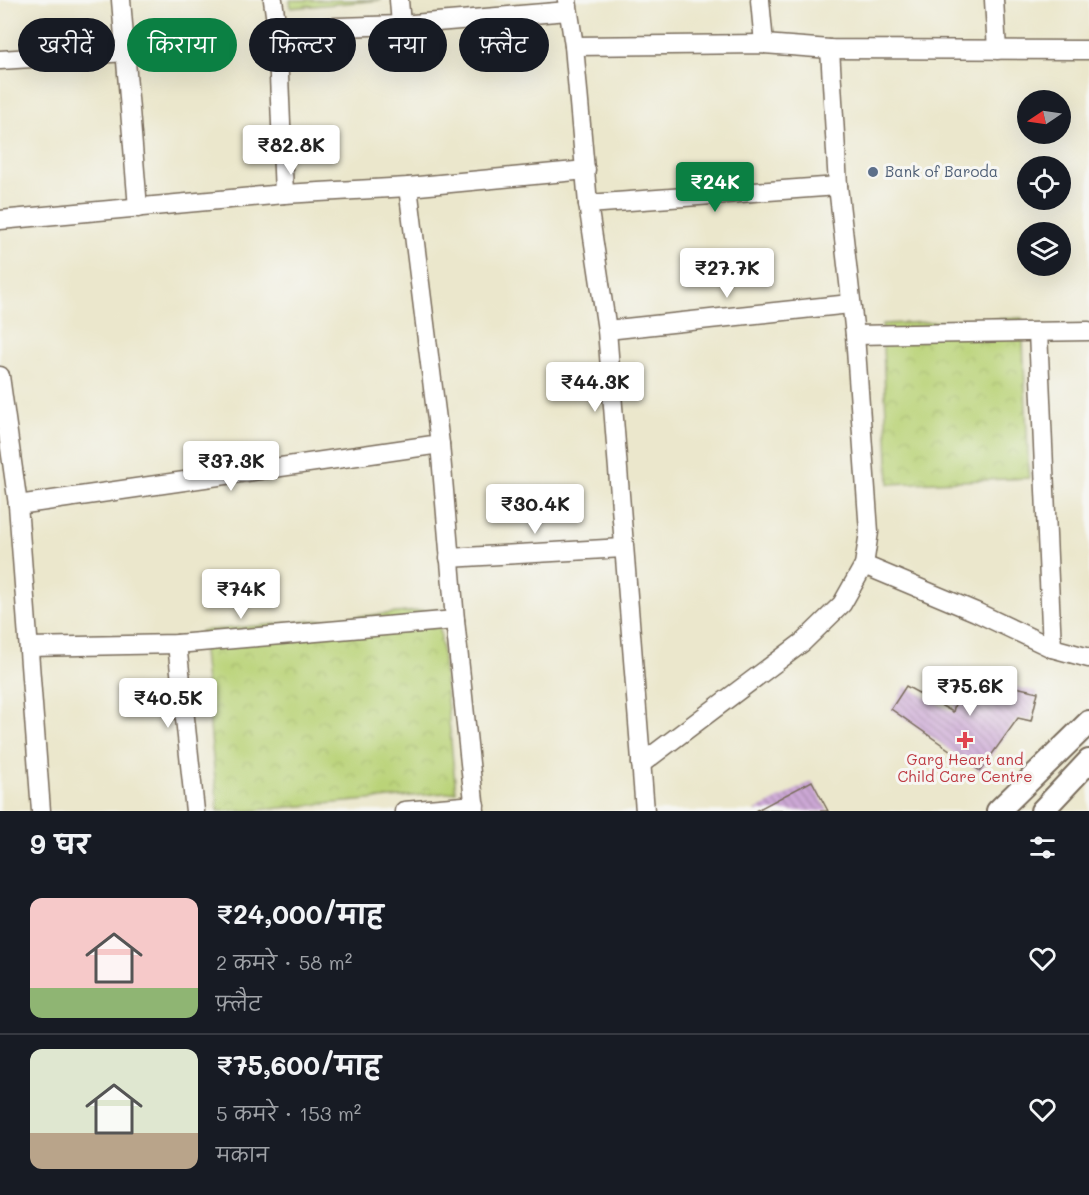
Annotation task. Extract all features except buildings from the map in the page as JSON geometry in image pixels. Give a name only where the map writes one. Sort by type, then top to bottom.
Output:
[{"type":"street","points":[[0,60],[127,52],[121,0]]},
{"type":"street","points":[[273,0],[275,18]]},
{"type":"street","points":[[399,0],[400,18]]},
{"type":"street","points":[[760,0],[764,44]]},
{"type":"street","points":[[994,0],[997,50]]},
{"type":"street","points":[[447,20],[567,6],[574,46],[588,204],[608,330],[645,811]]},
{"type":"street","points":[[574,46],[764,44],[830,49],[1089,50]]},
{"type":"street","points":[[641,764],[802,642],[842,604],[864,566],[868,532],[855,335],[838,186],[830,49]]},
{"type":"street","points":[[128,72],[138,208]]},
{"type":"street","points":[[279,72],[284,194]]},
{"type":"street","points":[[0,220],[284,194],[408,187],[586,170]]},
{"type":"street","points":[[588,204],[838,186]]},
{"type":"street","points":[[404,811],[475,808],[449,558],[440,444],[408,187]]},
{"type":"street","points":[[608,330],[850,304]]},
{"type":"street","points":[[855,335],[1089,331]]},
{"type":"street","points":[[1038,332],[1052,648]]},
{"type":"street","points":[[0,376],[18,505],[41,811]]},
{"type":"street","points":[[18,505],[440,444]]},
{"type":"street","points":[[449,558],[623,548]]},
{"type":"street","points":[[864,566],[976,612],[1052,648],[1089,658]]},
{"type":"street","points":[[29,647],[177,644],[455,620]]},
{"type":"street","points":[[177,644],[195,811]]},
{"type":"street","points":[[998,811],[1089,722]]},
{"type":"street","points":[[1042,811],[1089,761]]},
{"type":"green space","points":[[290,0],[381,0],[291,8]]},
{"type":"green space","points":[[1022,318],[1029,478],[889,484],[882,324]]},
{"type":"green space","points":[[438,609],[456,792],[247,811],[218,811],[201,631]]},
{"type":"place","name":"Bank of Baroda","points":[[873,172]]},
{"type":"place","name":"Garg Heart and Child Care Centre","points":[[965,740]]}]
